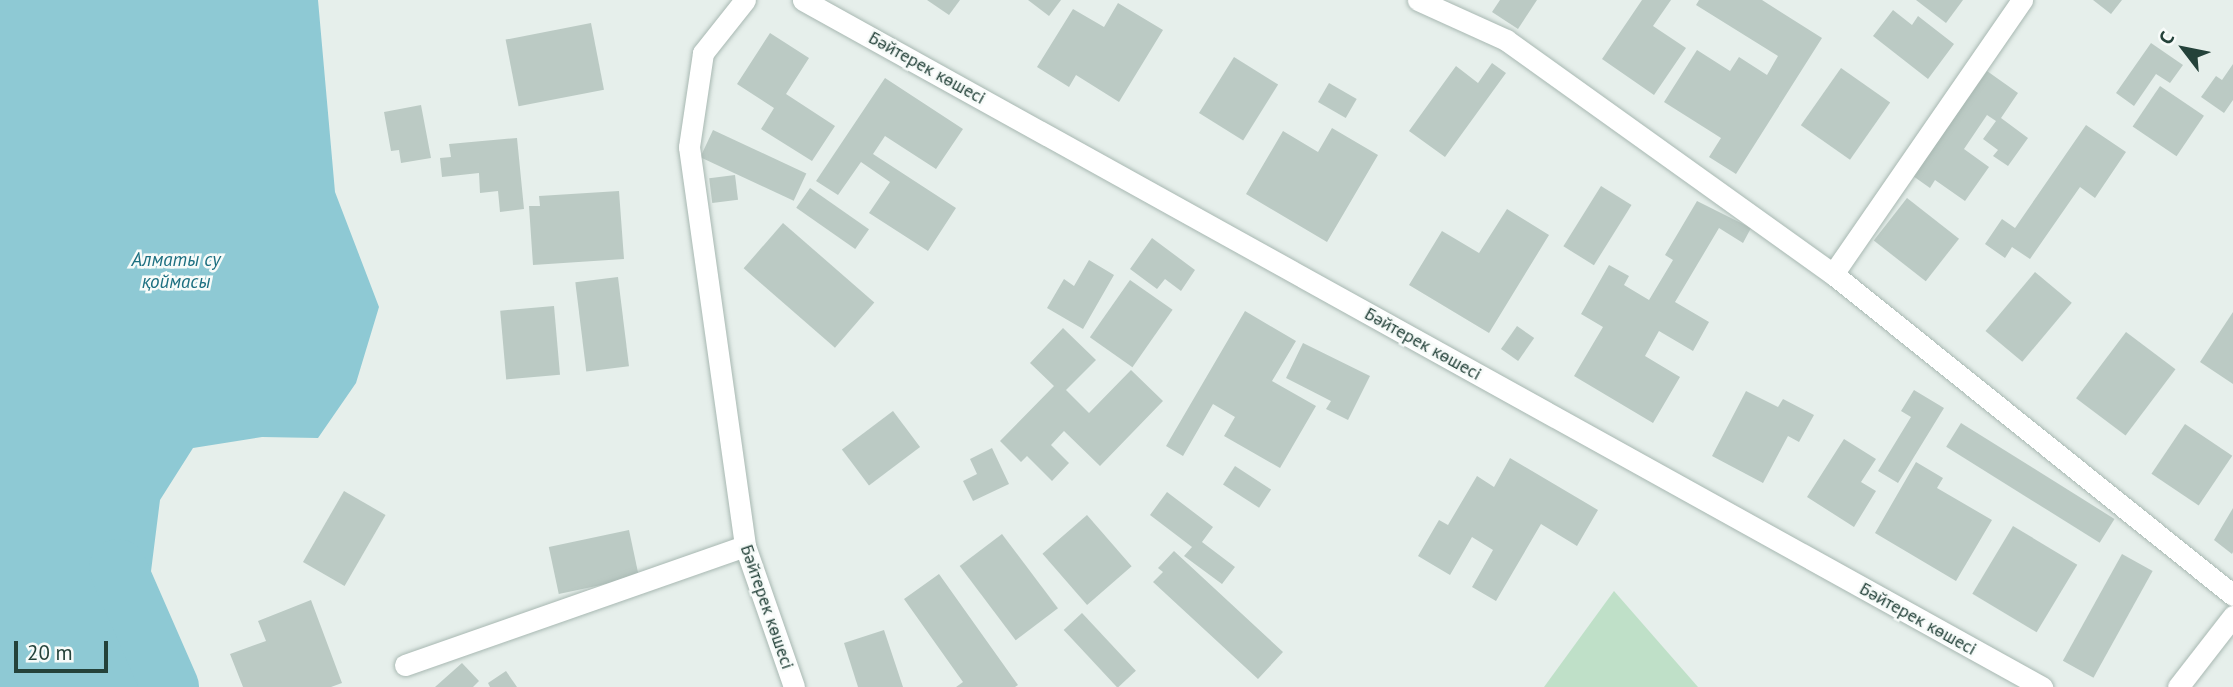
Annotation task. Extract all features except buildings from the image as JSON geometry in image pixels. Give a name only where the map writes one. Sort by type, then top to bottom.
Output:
[{"type":"street","name":"Бәйтерек көшесі","points":[[745,0],[703,53],[689,147],[744,546],[794,687]]},
{"type":"street","name":"Бәйтерек көшесі","points":[[803,0],[2042,687]]},
{"type":"street","points":[[1418,0],[1506,40],[1833,274],[2233,595]]},
{"type":"street","points":[[1833,274],[2022,0]]},
{"type":"street","points":[[405,665],[744,546]]},
{"type":"street","points":[[2178,687],[2233,616]]},
{"type":"green space","points":[[1614,591],[1698,687],[1544,687]]},
{"type":"water","name":"Алматы су қоймасы","points":[[0,0],[318,0],[335,192],[379,307],[356,383],[318,438],[262,437],[193,448],[160,500],[146,611],[155,687],[0,687]]},
{"type":"waterway","points":[[118,568],[170,687]]}]
